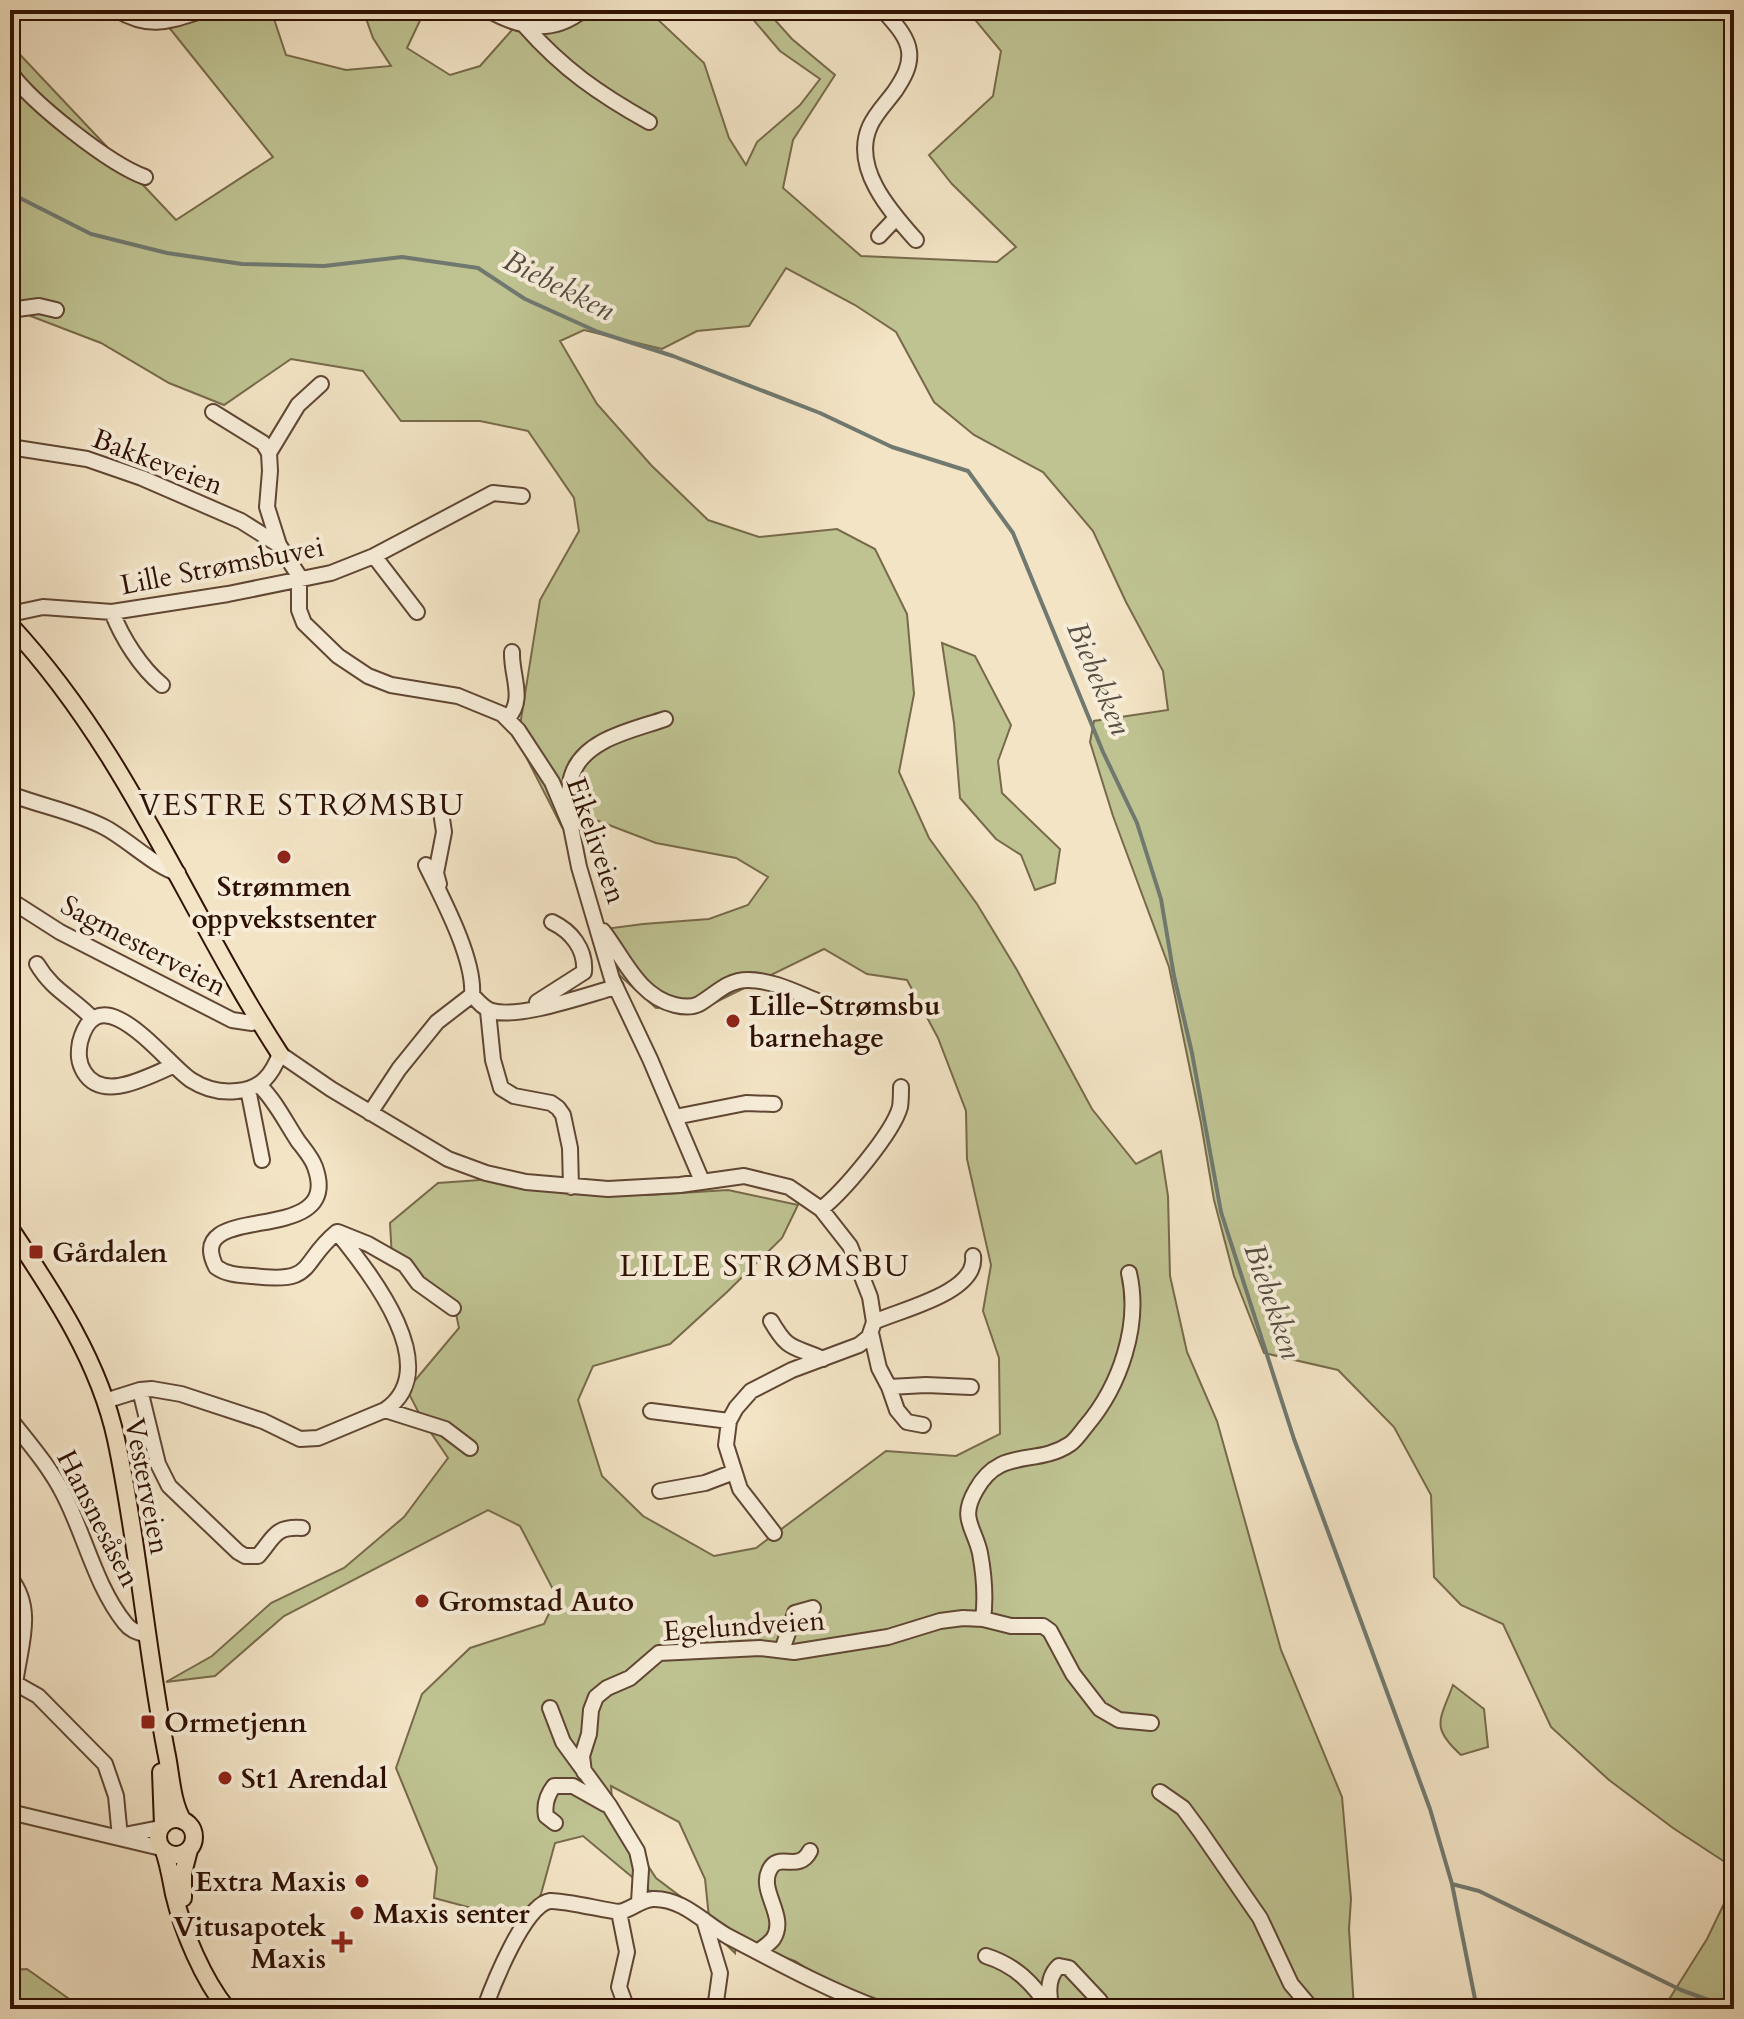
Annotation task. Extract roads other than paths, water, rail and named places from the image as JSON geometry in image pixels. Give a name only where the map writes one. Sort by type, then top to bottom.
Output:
[{"type":"main road","points":[[10,625],[33,650],[110,753],[258,1020],[280,1054]]},
{"type":"main road","name":"Vesterveien","points":[[10,1228],[76,1333],[105,1401],[124,1481],[158,1715],[183,1821]]},
{"type":"main road","name":"Vesterveien","points":[[10,1239],[44,1280]]},
{"type":"main road","name":"Vesterveien","points":[[158,1715],[161,1827]]},
{"type":"main road","points":[[184,1923],[183,1873],[193,1834],[183,1821],[172,1820],[161,1827],[158,1838],[174,1897],[184,1923],[210,1985],[227,2009]]},
{"type":"main road","points":[[162,1849],[179,1855],[189,1850]]},
{"type":"street","points":[[117,10],[136,20],[166,22],[204,10]]},
{"type":"street","points":[[488,10],[525,26],[546,27],[583,10]]},
{"type":"street","points":[[883,10],[906,40],[910,54],[902,81],[870,126],[866,143],[873,182],[896,218],[916,240]]},
{"type":"street","points":[[525,26],[547,51],[582,82],[649,122]]},
{"type":"street","points":[[10,72],[23,88],[88,142],[145,177]]},
{"type":"street","points":[[879,236],[896,218]]},
{"type":"street","points":[[10,310],[39,306],[56,310]]},
{"type":"street","name":"Bakkeveien","points":[[298,581],[299,576],[279,545],[267,507],[269,453],[298,405],[321,384]]},
{"type":"street","points":[[213,412],[263,443],[269,453]]},
{"type":"street","name":"Bakkeveien","points":[[10,447],[87,459],[142,478],[241,521],[279,545]]},
{"type":"street","name":"Lille Strømsbuvei","points":[[10,614],[43,607],[112,612],[298,581],[331,573],[374,556],[493,493],[522,496]]},
{"type":"street","points":[[374,556],[417,612]]},
{"type":"street","name":"Eikeliveien","points":[[298,581],[299,610],[304,623],[338,656],[368,676],[391,685],[458,696],[507,719],[518,730],[552,782],[571,827],[579,867],[616,987],[702,1181]]},
{"type":"street","points":[[112,612],[142,663],[162,685]]},
{"type":"street","points":[[507,719],[514,711],[518,698],[512,652]]},
{"type":"street","points":[[571,827],[571,777],[579,761],[606,740],[665,719]]},
{"type":"street","points":[[10,794],[103,827],[129,841],[165,869],[178,873]]},
{"type":"street","points":[[441,812],[444,832],[436,873],[469,969],[472,995],[488,1011],[493,1060],[501,1088],[514,1096],[551,1103],[563,1115],[570,1148],[571,1187]]},
{"type":"street","points":[[426,865],[442,896]]},
{"type":"street","name":"Sagmesterveien","points":[[10,900],[60,932],[232,1020],[252,1023],[258,1020]]},
{"type":"street","points":[[519,1011],[550,996],[584,972],[579,946],[570,933],[552,922]]},
{"type":"street","name":"Eikeliveien","points":[[599,929],[604,931],[640,984],[655,997],[671,1004],[697,1006],[722,987],[750,980],[776,984],[820,1002]]},
{"type":"street","points":[[37,964],[52,986],[93,1019]]},
{"type":"street","points":[[488,1011],[519,1011],[616,987]]},
{"type":"street","points":[[370,1113],[399,1069],[437,1022],[472,995]]},
{"type":"street","points":[[173,1066],[130,1084],[117,1087],[99,1085],[82,1070],[78,1058],[81,1039],[93,1019],[110,1016],[127,1022],[150,1040],[173,1066],[209,1089],[224,1092],[254,1087],[274,1071],[280,1054],[448,1159],[486,1173],[526,1182],[608,1189],[744,1176],[789,1187],[821,1209],[850,1246],[870,1297],[879,1368],[897,1410],[907,1422],[923,1425]]},
{"type":"street","points":[[254,1087],[262,1160]]},
{"type":"street","points":[[254,1087],[315,1166],[318,1185],[314,1202],[302,1213],[228,1229],[217,1237],[211,1248],[216,1267],[231,1274],[293,1277],[306,1269],[325,1242],[337,1232]]},
{"type":"street","points":[[821,1209],[872,1153],[884,1135],[900,1108],[901,1087]]},
{"type":"street","points":[[675,1117],[746,1103],[774,1104]]},
{"type":"street","points":[[337,1232],[368,1244],[405,1265],[418,1283],[453,1308]]},
{"type":"street","points":[[105,1401],[140,1390],[181,1394],[263,1421],[300,1439],[318,1438],[395,1403],[408,1373],[405,1341],[387,1302],[337,1232]]},
{"type":"street","points":[[774,1533],[740,1489],[734,1472],[726,1445],[729,1421],[736,1408],[751,1391],[792,1370],[859,1345],[873,1328],[954,1288],[970,1271],[973,1256]]},
{"type":"street","points":[[983,1619],[986,1599],[979,1549],[967,1518],[974,1492],[994,1466],[1055,1452],[1072,1443],[1099,1412],[1120,1368],[1130,1331],[1133,1293],[1129,1273]]},
{"type":"street","points":[[771,1321],[783,1342],[793,1349],[823,1359]]},
{"type":"street","points":[[889,1387],[971,1387]]},
{"type":"street","points":[[140,1390],[158,1464],[169,1486],[238,1552],[245,1556],[258,1556],[276,1532],[290,1527],[302,1528]]},
{"type":"street","points":[[385,1410],[435,1425],[470,1448]]},
{"type":"street","points":[[651,1411],[729,1421]]},
{"type":"street","name":"Hansnesåsen","points":[[10,1419],[64,1494],[106,1590],[126,1624],[135,1632],[147,1635]]},
{"type":"street","points":[[660,1491],[705,1483],[734,1472]]},
{"type":"street","points":[[10,1578],[24,1600],[25,1630],[12,1685],[38,1696],[105,1764],[116,1796],[120,1837]]},
{"type":"street","points":[[782,1650],[795,1613],[813,1608]]},
{"type":"street","name":"Egelundveien","points":[[584,1772],[582,1756],[596,1697],[607,1688],[630,1678],[655,1655],[673,1651],[710,1652],[740,1648],[794,1652],[888,1637],[940,1621],[963,1618],[1011,1626],[1043,1626],[1050,1631],[1073,1674],[1100,1709],[1119,1720],[1151,1723]]},
{"type":"street","points":[[550,1708],[563,1742],[609,1805],[637,1851],[641,1869],[639,1902]]},
{"type":"street","points":[[555,1823],[546,1816],[545,1810],[548,1794],[554,1786],[573,1786],[609,1805]]},
{"type":"street","points":[[1160,1792],[1183,1808],[1200,1831],[1260,1918],[1291,1984],[1312,2009]]},
{"type":"street","points":[[10,1812],[162,1849]]},
{"type":"street","points":[[120,1837],[161,1827]]},
{"type":"street","points":[[759,1951],[772,1941],[778,1930],[767,1883],[769,1871],[776,1862],[799,1863],[806,1859],[810,1851]]},
{"type":"street","points":[[486,2008],[498,1972],[512,1945],[541,1905],[554,1901],[619,1912],[653,1899],[685,1907],[727,1935],[814,1982],[880,2009]]},
{"type":"street","points":[[619,1912],[627,1952],[619,1987],[627,2009]]},
{"type":"street","points":[[704,1920],[720,1973],[715,2009]]},
{"type":"street","points":[[986,1956],[1013,1967],[1051,2009]]},
{"type":"street","points":[[1051,2009],[1051,1976],[1059,1966],[1069,1968],[1100,2001]]},
{"type":"waterway","name":"Biebekken","points":[[10,193],[91,234],[167,253],[242,264],[324,266],[402,257],[478,268],[525,299],[598,332],[673,356],[820,413],[892,447],[968,471],[1013,533],[1103,752],[1137,823],[1161,899],[1221,1212],[1294,1439],[1430,1809],[1452,1884],[1477,2009]]},
{"type":"waterway","points":[[1452,1884],[1479,1891],[1725,2009]]},
{"type":"place","name":"Strømmen oppvekstsenter","points":[[284,857]]},
{"type":"place","name":"Lille-Strømsbu barnehage","points":[[733,1021]]},
{"type":"place","name":"Gårdalen","points":[[36,1252]]},
{"type":"place","name":"Gromstad Auto","points":[[422,1601]]},
{"type":"place","name":"Ormetjenn","points":[[148,1722]]},
{"type":"place","name":"St1 Arendal","points":[[225,1778]]},
{"type":"place","name":"Extra Maxis","points":[[362,1881]]},
{"type":"place","name":"Maxis senter","points":[[357,1913]]},
{"type":"place","name":"Vitusapotek Maxis","points":[[342,1942]]},
{"type":"district","name":"VESTRE STRØMSBU","points":[[302,805]]},
{"type":"district","name":"LILLE STRØMSBU","points":[[765,1266]]}]
